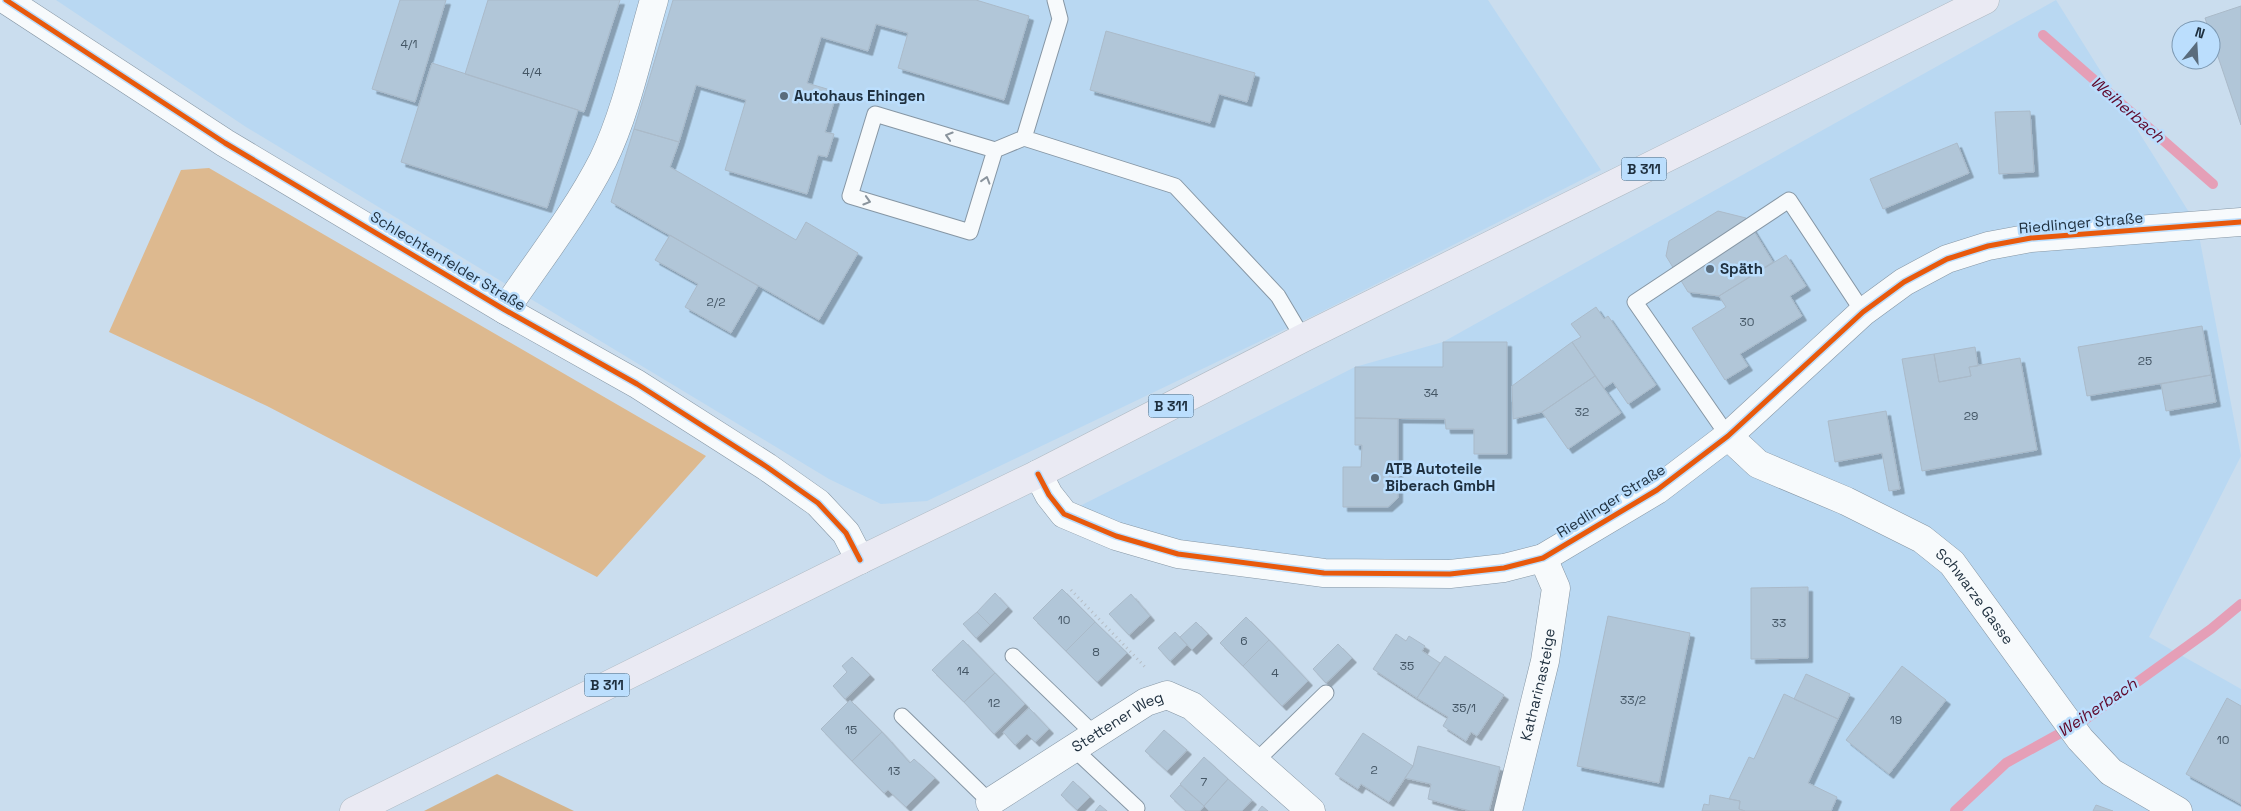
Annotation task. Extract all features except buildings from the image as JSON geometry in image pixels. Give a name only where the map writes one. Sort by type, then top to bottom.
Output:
[{"type":"main road","name":"B 311","points":[[354,811],[860,560],[1038,474],[1304,338],[1985,0]]},
{"type":"street","name":"Schlechtenfelder Straße","points":[[6,0],[224,143],[504,310],[637,384],[767,467],[818,503],[846,533],[860,560]]},
{"type":"street","points":[[504,310],[578,204],[603,159],[616,126],[654,0]]},
{"type":"street","name":"Riedlinger Straße","points":[[1038,474],[1049,495],[1064,514],[1116,536],[1178,554],[1324,572],[1428,574],[1504,568],[1543,558],[1657,490],[1728,436],[1862,312],[1904,282],[1947,259],[1988,246],[2031,238],[2241,222]]},
{"type":"street","name":"Schwarze Gasse","points":[[1728,436],[1758,464],[1846,501],[1922,539],[1952,563],[2080,739],[2111,772],[2178,811]]},
{"type":"street","name":"Katharinasteige","points":[[1508,811],[1545,661],[1556,588],[1543,558]]},
{"type":"street","name":"Stettener Weg","points":[[990,802],[1146,702],[1167,695],[1192,706],[1311,811]]},
{"type":"lane","points":[[1024,138],[1060,19],[1055,0]]},
{"type":"lane","points":[[995,150],[970,232],[850,196],[875,114],[995,150],[1024,138],[1175,186],[1278,296],[1304,338]]},
{"type":"lane","points":[[1728,436],[1634,302],[1789,200],[1862,312]]},
{"type":"lane","points":[[1013,656],[1137,808]]},
{"type":"lane","points":[[1255,762],[1326,693]]},
{"type":"lane","points":[[902,716],[990,802]]},
{"type":"path","points":[[1071,590],[1152,674],[1167,695]]},
{"type":"shaded area","points":[[56,0],[1488,0],[1601,170],[1319,313],[927,501],[881,504],[829,479],[246,127]]},
{"type":"shaded area","points":[[2056,0],[2197,225],[2241,456],[2149,637],[2241,689],[2241,811],[1504,811],[1545,661],[1543,558],[1504,568],[1250,564],[1064,514],[1355,367],[1443,342]]},
{"type":"shaded area","points":[[209,168],[706,456],[597,577],[267,406],[109,332],[181,170]]},
{"type":"shaded area","points":[[497,774],[574,811],[424,811]]},
{"type":"waterway","name":"Weiherbach","points":[[2043,35],[2213,184]]},
{"type":"waterway","name":"Weiherbach","points":[[1955,811],[2006,763],[2086,719],[2211,629],[2241,604]]},
{"type":"cycle path","points":[[6,0],[225,143],[505,310],[637,384],[767,467],[818,503],[846,533],[860,560]]},
{"type":"cycle path","points":[[1038,474],[1049,495],[1064,514],[1116,536],[1178,554],[1324,573],[1450,574],[1504,568],[1543,558],[1657,490],[1728,436],[1863,312],[1904,282],[1947,259],[1988,246],[2031,238],[2241,222]]},
{"type":"place","name":"Autohaus Ehingen","points":[[784,96]]},
{"type":"place","name":"Späth","points":[[1710,269]]},
{"type":"place","name":"ATB Autoteile Biberach GmbH","points":[[1375,478]]}]
